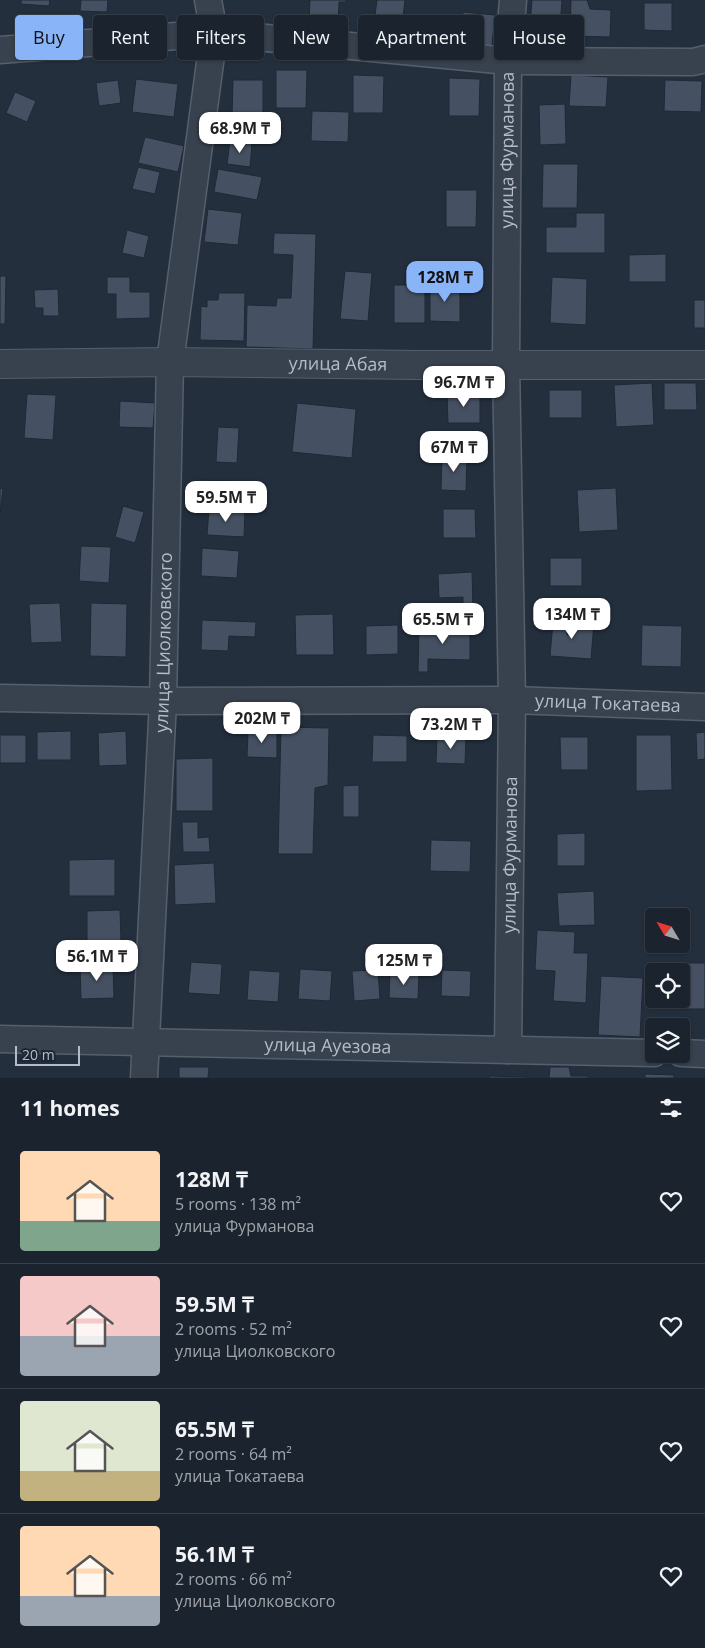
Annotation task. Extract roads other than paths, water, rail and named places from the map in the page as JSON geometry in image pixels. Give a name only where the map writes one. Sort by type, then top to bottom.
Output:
[{"type":"street","name":"улица Циолковского","points":[[208,0],[211,15]]},
{"type":"street","name":"улица Фурманова","points":[[508,1050],[512,700],[506,364],[508,61],[513,0]]},
{"type":"street","points":[[0,50],[177,36]]},
{"type":"street","points":[[264,38],[508,61],[693,62],[705,58]]},
{"type":"street","name":"улица Циолковского","points":[[144,1078],[144,1042],[163,701],[170,362],[210,60]]},
{"type":"street","name":"улица Абая","points":[[0,364],[170,362],[419,365],[705,365]]},
{"type":"street","name":"улица Токатаева","points":[[0,698],[163,701],[512,700],[705,708]]},
{"type":"street","name":"улица Ауезова","points":[[0,1039],[645,1053]]},
{"type":"street","points":[[690,1053],[705,1054]]}]
